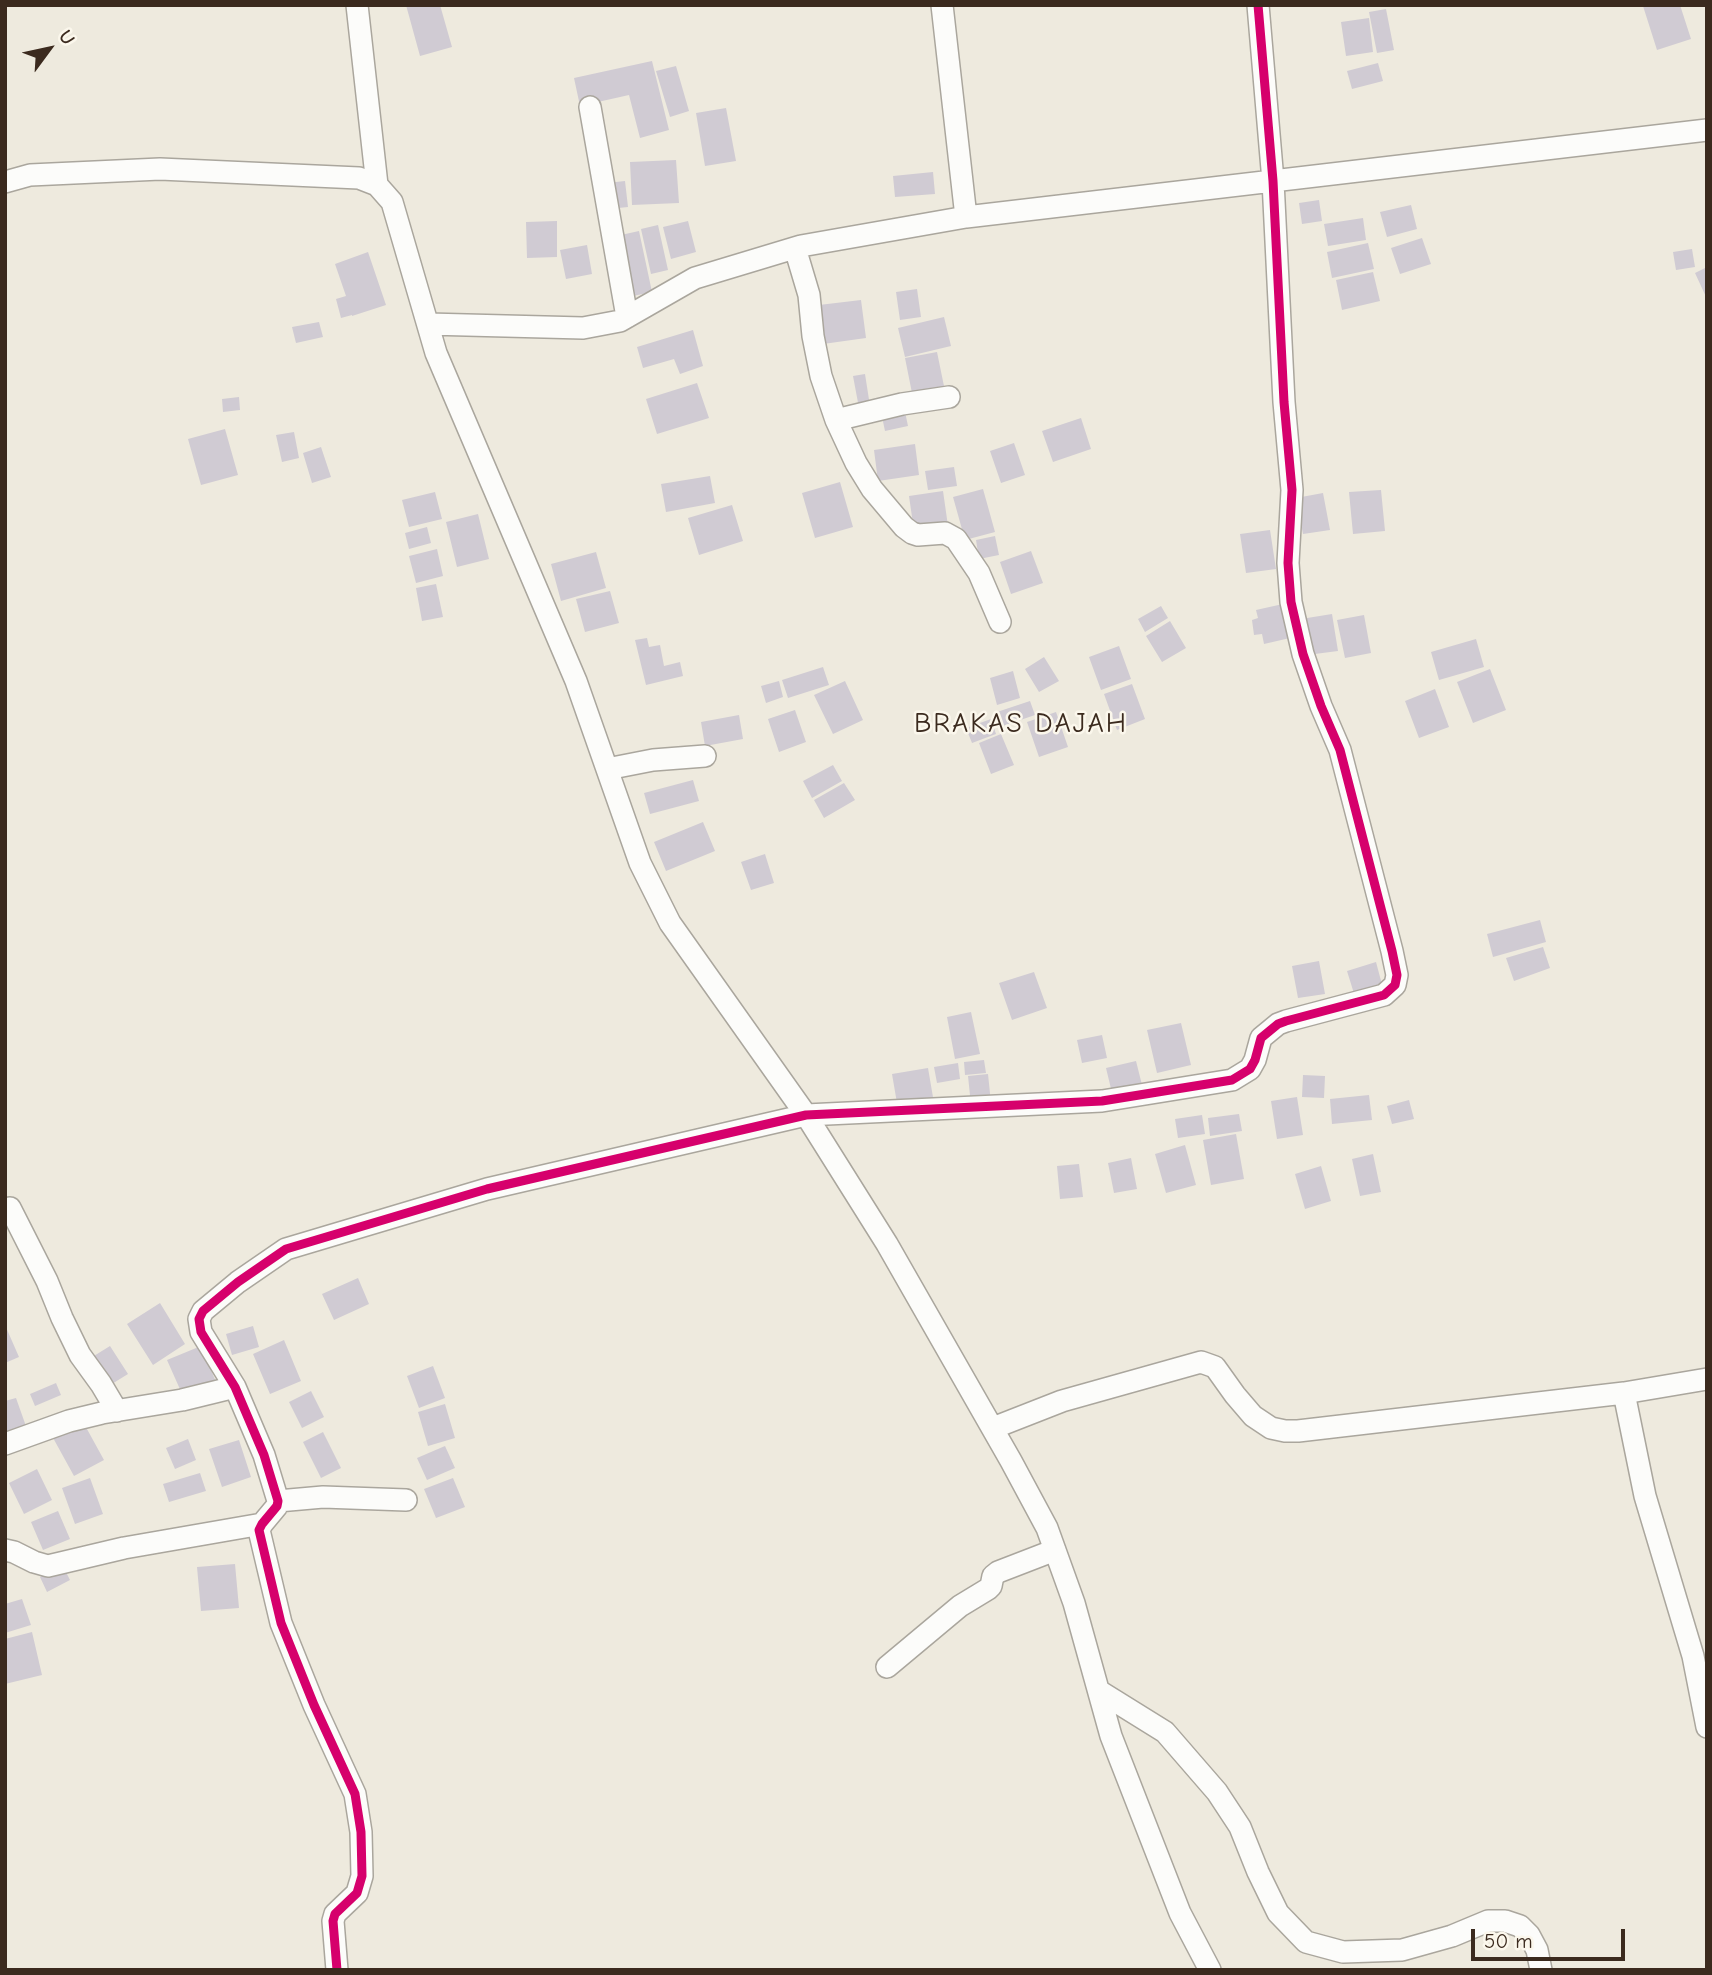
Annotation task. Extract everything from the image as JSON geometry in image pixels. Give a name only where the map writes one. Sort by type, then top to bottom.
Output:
[{"type":"street","points":[[357,5],[377,185]]},
{"type":"street","points":[[942,5],[965,218]]},
{"type":"street","points":[[337,1970],[333,1921],[335,1914],[357,1893],[362,1876],[355,1794],[314,1705],[281,1623],[259,1530],[278,1501],[264,1455],[235,1387],[201,1332],[199,1319],[202,1311],[286,1249],[487,1189],[806,1115],[1102,1101],[1232,1080],[1250,1069],[1261,1038],[1278,1024],[1384,995],[1395,985],[1397,975],[1392,951],[1340,750],[1303,654],[1291,602],[1288,563],[1292,490],[1284,402],[1273,181],[1258,5]]},
{"type":"street","points":[[590,107],[627,317]]},
{"type":"street","points":[[428,324],[583,328],[620,321],[695,278],[795,248],[965,218],[1707,130]]},
{"type":"street","points":[[5,182],[30,175],[160,169],[359,178],[377,185],[392,202],[436,354],[576,681],[640,863],[670,923],[806,1115],[887,1244],[1047,1528],[1074,1603],[1111,1736],[1180,1913],[1210,1970]]},
{"type":"street","points":[[795,248],[809,295],[821,376],[836,420],[856,463],[872,489],[904,527],[918,535],[945,533],[956,539],[979,573],[1000,622]]},
{"type":"street","points":[[836,420],[902,404],[949,397]]},
{"type":"street","points":[[607,769],[653,760],[705,756]]},
{"type":"street","points":[[10,1208],[80,1355],[117,1411]]},
{"type":"street","points":[[993,1428],[1062,1402],[1201,1362],[1216,1367],[1253,1416],[1271,1428],[1285,1431],[1624,1393],[1707,1380]]},
{"type":"street","points":[[5,1444],[69,1421],[182,1400],[235,1387]]},
{"type":"street","points":[[1624,1393],[1645,1496],[1693,1656],[1707,1727]]},
{"type":"street","points":[[278,1501],[323,1497],[406,1500]]},
{"type":"street","points":[[5,1550],[48,1566],[124,1548],[262,1524]]},
{"type":"street","points":[[887,1667],[960,1606],[988,1589],[993,1576],[998,1572],[1055,1550]]},
{"type":"street","points":[[1098,1691],[1165,1732],[1217,1792],[1240,1827],[1278,1913],[1306,1942],[1343,1952],[1402,1950],[1452,1936],[1488,1921],[1505,1921],[1520,1926],[1529,1935],[1537,1950],[1541,1970]]},
{"type":"building","points":[[406,5],[440,5],[452,47],[420,56]]},
{"type":"building","points":[[1680,5],[1691,39],[1657,50],[1643,6]]},
{"type":"building","points":[[1386,9],[1394,50],[1377,53],[1369,12]]},
{"type":"building","points":[[1369,18],[1373,52],[1346,56],[1341,22]]},
{"type":"building","points":[[652,61],[669,130],[640,138],[629,95],[580,106],[574,78]]},
{"type":"building","points":[[1378,63],[1383,81],[1352,89],[1347,71]]},
{"type":"building","points":[[676,66],[689,111],[670,117],[656,71]]},
{"type":"building","points":[[726,108],[736,161],[705,166],[696,113]]},
{"type":"building","points":[[676,160],[679,203],[632,205],[630,162]]},
{"type":"building","points":[[933,172],[935,194],[895,197],[893,176]]},
{"type":"building","points":[[625,181],[628,207],[609,209],[607,183]]},
{"type":"building","points":[[1319,200],[1322,221],[1302,224],[1299,203]]},
{"type":"building","points":[[1411,205],[1417,229],[1387,237],[1380,212]]},
{"type":"building","points":[[1363,218],[1366,240],[1328,246],[1324,224]]},
{"type":"building","points":[[557,221],[557,257],[527,258],[526,222]]},
{"type":"building","points":[[688,221],[696,252],[671,259],[663,227]]},
{"type":"building","points":[[658,225],[668,270],[651,274],[641,229]]},
{"type":"building","points":[[639,231],[652,292],[633,296],[621,235]]},
{"type":"building","points":[[1422,238],[1431,264],[1400,274],[1391,248]]},
{"type":"building","points":[[1368,243],[1374,269],[1332,278],[1327,252]]},
{"type":"building","points":[[587,245],[592,274],[566,279],[560,250]]},
{"type":"building","points":[[1692,249],[1695,267],[1676,270],[1673,252]]},
{"type":"building","points":[[368,252],[386,305],[341,318],[336,299],[346,296],[335,264]]},
{"type":"building","points":[[1707,267],[1707,299],[1695,273]]},
{"type":"building","points":[[1373,272],[1380,301],[1342,310],[1336,280]]},
{"type":"building","points":[[917,289],[921,317],[900,320],[896,292]]},
{"type":"building","points":[[861,300],[866,338],[823,344],[819,305]]},
{"type":"building","points":[[944,317],[951,346],[905,357],[898,328]]},
{"type":"building","points":[[319,322],[323,337],[296,343],[292,327]]},
{"type":"building","points":[[693,330],[703,366],[680,374],[674,359],[643,368],[637,347]]},
{"type":"building","points":[[937,352],[945,391],[913,398],[905,358]]},
{"type":"building","points":[[865,374],[870,406],[859,408],[853,376]]},
{"type":"building","points":[[697,383],[709,418],[657,434],[646,399]]},
{"type":"building","points":[[239,397],[240,410],[223,412],[222,399]]},
{"type":"building","points":[[904,407],[908,426],[885,431],[881,412]]},
{"type":"building","points":[[1081,418],[1091,449],[1053,462],[1042,431]]},
{"type":"building","points":[[225,429],[238,475],[201,485],[188,439]]},
{"type":"building","points":[[294,432],[299,458],[282,462],[276,435]]},
{"type":"building","points":[[1014,443],[1025,475],[1001,483],[990,451]]},
{"type":"building","points":[[915,444],[919,475],[878,481],[874,450]]},
{"type":"building","points":[[321,447],[331,477],[312,483],[303,453]]},
{"type":"building","points":[[954,467],[957,486],[928,490],[925,471]]},
{"type":"building","points":[[710,476],[715,503],[666,512],[661,484]]},
{"type":"building","points":[[840,482],[853,527],[815,538],[802,493]]},
{"type":"building","points":[[983,489],[995,532],[965,540],[953,497]]},
{"type":"building","points":[[1381,490],[1385,531],[1353,534],[1349,492]]},
{"type":"building","points":[[943,491],[948,526],[914,531],[909,496]]},
{"type":"building","points":[[435,492],[442,519],[409,527],[402,500]]},
{"type":"building","points":[[1323,493],[1330,530],[1303,534],[1296,498]]},
{"type":"building","points":[[732,505],[743,541],[699,555],[688,518]]},
{"type":"building","points":[[478,514],[489,559],[457,567],[446,522]]},
{"type":"building","points":[[427,527],[431,543],[409,549],[405,533]]},
{"type":"building","points":[[1270,530],[1276,569],[1246,573],[1240,534]]},
{"type":"building","points":[[995,536],[999,555],[979,559],[976,540]]},
{"type":"building","points":[[437,549],[443,576],[416,583],[409,556]]},
{"type":"building","points":[[1031,551],[1043,583],[1011,594],[1000,562]]},
{"type":"building","points":[[596,552],[606,588],[561,601],[551,564]]},
{"type":"building","points":[[436,584],[443,617],[422,621],[416,588]]},
{"type":"building","points":[[610,591],[619,623],[585,632],[576,599]]},
{"type":"building","points":[[1283,604],[1290,638],[1264,644],[1262,634],[1254,635],[1252,620],[1258,618],[1256,610]]},
{"type":"building","points":[[1161,606],[1168,618],[1145,632],[1138,619]]},
{"type":"building","points":[[1332,614],[1338,651],[1307,655],[1301,619]]},
{"type":"building","points":[[1364,615],[1371,653],[1345,658],[1337,620]]},
{"type":"building","points":[[1170,621],[1186,648],[1162,662],[1146,636]]},
{"type":"building","points":[[647,638],[649,647],[660,645],[664,666],[680,662],[683,676],[646,685],[635,640]]},
{"type":"building","points":[[1476,639],[1484,667],[1439,680],[1431,652]]},
{"type":"building","points":[[1119,646],[1131,679],[1101,690],[1089,657]]},
{"type":"building","points":[[1044,657],[1059,681],[1039,692],[1025,669]]},
{"type":"building","points":[[823,667],[829,685],[788,698],[782,680]]},
{"type":"building","points":[[1490,669],[1506,710],[1473,723],[1457,682]]},
{"type":"building","points":[[1013,671],[1020,698],[997,705],[990,678]]},
{"type":"building","points":[[779,681],[783,697],[766,703],[761,686]]},
{"type":"building","points":[[845,681],[863,720],[833,734],[814,695]]},
{"type":"building","points":[[1132,684],[1145,719],[1117,730],[1104,694]]},
{"type":"building","points":[[1435,689],[1449,727],[1419,738],[1405,701]]},
{"type":"building","points":[[1030,701],[1035,715],[1000,727],[994,713]]},
{"type":"building","points":[[795,710],[806,742],[779,752],[768,719]]},
{"type":"building","points":[[1056,712],[1068,747],[1039,757],[1027,722]]},
{"type":"building","points":[[739,715],[743,739],[705,746],[701,722]]},
{"type":"building","points":[[991,719],[996,734],[972,743],[966,728]]},
{"type":"building","points":[[1001,734],[1014,765],[991,774],[979,743]]},
{"type":"building","points":[[833,765],[842,781],[812,798],[803,781]]},
{"type":"building","points":[[693,780],[699,801],[650,814],[644,793]]},
{"type":"building","points":[[844,783],[855,800],[824,818],[814,800]]},
{"type":"building","points":[[703,822],[715,851],[666,871],[654,842]]},
{"type":"building","points":[[765,854],[774,883],[751,890],[741,862]]},
{"type":"building","points":[[1540,920],[1546,942],[1493,957],[1487,934]]},
{"type":"building","points":[[1543,947],[1550,968],[1514,981],[1506,958]]},
{"type":"building","points":[[1319,961],[1325,994],[1298,998],[1292,966]]},
{"type":"building","points":[[1376,962],[1384,992],[1356,1000],[1347,971]]},
{"type":"building","points":[[1034,972],[1047,1008],[1012,1020],[999,983]]},
{"type":"building","points":[[971,1012],[980,1054],[955,1059],[947,1017]]},
{"type":"building","points":[[1181,1023],[1191,1065],[1157,1073],[1147,1030]]},
{"type":"building","points":[[1102,1035],[1107,1058],[1082,1063],[1077,1040]]},
{"type":"building","points":[[984,1060],[986,1073],[965,1075],[964,1062]]},
{"type":"building","points":[[1136,1061],[1143,1089],[1113,1097],[1106,1068]]},
{"type":"building","points":[[958,1063],[960,1079],[937,1083],[934,1067]]},
{"type":"building","points":[[928,1068],[934,1103],[898,1109],[892,1074]]},
{"type":"building","points":[[988,1074],[991,1103],[971,1105],[968,1076]]},
{"type":"building","points":[[1303,1075],[1325,1076],[1324,1098],[1302,1097]]},
{"type":"building","points":[[1369,1095],[1372,1120],[1332,1124],[1330,1099]]},
{"type":"building","points":[[1297,1097],[1303,1135],[1277,1139],[1271,1101]]},
{"type":"building","points":[[1409,1100],[1414,1119],[1392,1124],[1387,1106]]},
{"type":"building","points":[[1239,1114],[1242,1131],[1210,1136],[1208,1118]]},
{"type":"building","points":[[1202,1115],[1205,1134],[1178,1138],[1175,1119]]},
{"type":"building","points":[[1236,1134],[1244,1179],[1211,1185],[1203,1140]]},
{"type":"building","points":[[1185,1145],[1196,1185],[1166,1193],[1155,1154]]},
{"type":"building","points":[[1373,1154],[1381,1192],[1360,1196],[1352,1159]]},
{"type":"building","points":[[1131,1158],[1137,1189],[1114,1193],[1108,1163]]},
{"type":"building","points":[[1079,1164],[1083,1197],[1060,1199],[1057,1166]]},
{"type":"building","points":[[1321,1166],[1331,1201],[1305,1209],[1295,1174]]},
{"type":"building","points":[[358,1278],[369,1304],[334,1320],[322,1294]]},
{"type":"building","points":[[160,1303],[185,1344],[153,1365],[127,1324]]},
{"type":"building","points":[[5,1325],[19,1357],[5,1363]]},
{"type":"building","points":[[253,1326],[259,1347],[232,1355],[226,1334]]},
{"type":"building","points":[[284,1340],[301,1381],[270,1394],[253,1354]]},
{"type":"building","points":[[110,1346],[128,1374],[107,1387],[89,1359]]},
{"type":"building","points":[[201,1346],[216,1382],[183,1396],[167,1360]]},
{"type":"building","points":[[433,1366],[445,1398],[419,1408],[407,1376]]},
{"type":"building","points":[[56,1383],[61,1395],[35,1406],[30,1394]]},
{"type":"building","points":[[311,1391],[324,1417],[302,1428],[289,1402]]},
{"type":"building","points":[[16,1398],[27,1429],[5,1437],[5,1401]]},
{"type":"building","points":[[445,1404],[455,1438],[428,1446],[418,1412]]},
{"type":"building","points":[[82,1420],[104,1460],[74,1476],[52,1436]]},
{"type":"building","points":[[323,1432],[341,1468],[321,1478],[303,1442]]},
{"type":"building","points":[[188,1439],[196,1460],[175,1469],[166,1448]]},
{"type":"building","points":[[239,1440],[251,1477],[222,1487],[209,1449]]},
{"type":"building","points":[[445,1446],[455,1468],[427,1480],[417,1458]]},
{"type":"building","points":[[37,1469],[52,1500],[24,1514],[9,1483]]},
{"type":"building","points":[[200,1473],[206,1491],[169,1502],[163,1484]]},
{"type":"building","points":[[90,1478],[103,1514],[75,1524],[62,1488]]},
{"type":"building","points":[[453,1478],[465,1507],[436,1518],[424,1489]]},
{"type":"building","points":[[58,1511],[70,1539],[43,1550],[31,1522]]},
{"type":"building","points":[[235,1564],[239,1608],[201,1611],[197,1567]]},
{"type":"building","points":[[63,1566],[70,1580],[47,1592],[40,1577]]},
{"type":"building","points":[[22,1599],[31,1625],[5,1633],[5,1604]]},
{"type":"building","points":[[32,1632],[42,1675],[5,1684],[5,1639]]},
{"type":"cycle path","points":[[337,1970],[333,1921],[335,1914],[357,1893],[362,1876],[361,1832],[355,1794],[314,1705],[281,1623],[259,1530],[278,1501],[264,1455],[235,1387],[201,1332],[199,1319],[203,1311],[238,1282],[286,1249],[487,1189],[806,1115],[1102,1101],[1232,1080],[1250,1069],[1261,1038],[1278,1024],[1384,995],[1395,985],[1397,975],[1392,951],[1340,750],[1303,654],[1291,602],[1288,563],[1292,490],[1284,402],[1273,181],[1258,5]]},
{"type":"district","name":"BRAKAS DAJAH","points":[[1021,724]]}]
